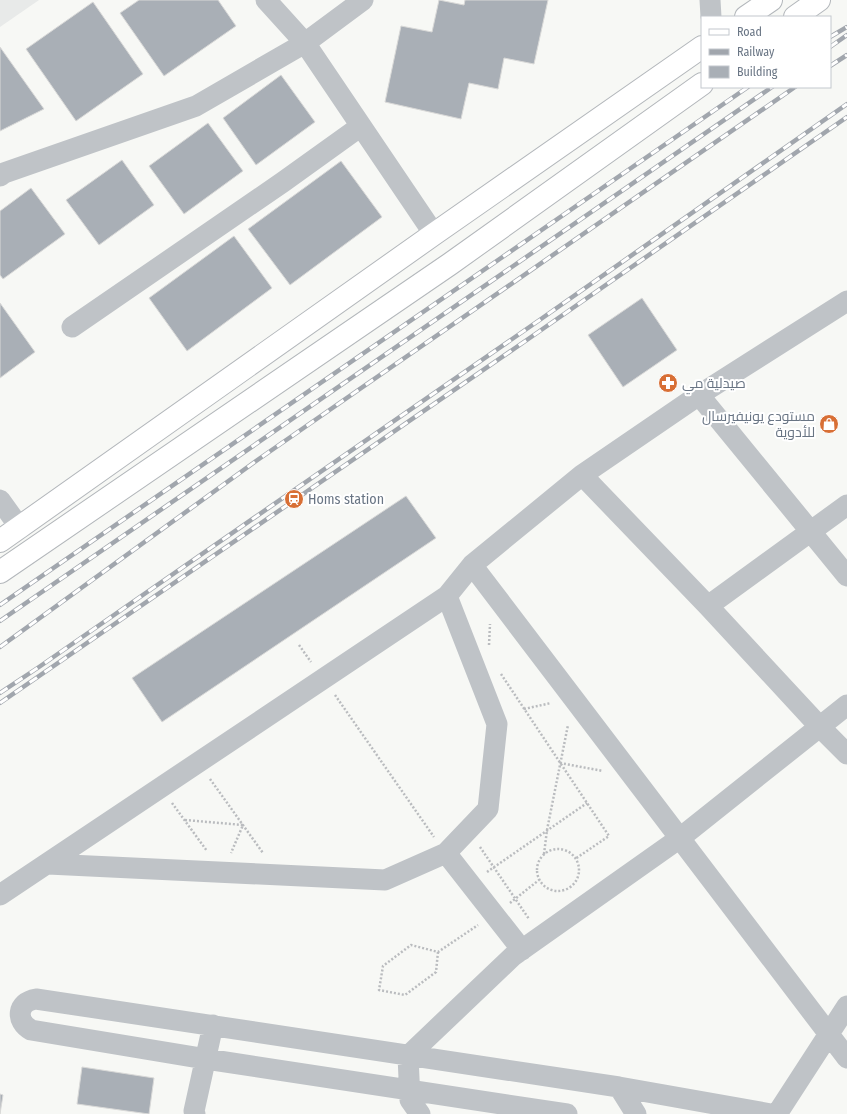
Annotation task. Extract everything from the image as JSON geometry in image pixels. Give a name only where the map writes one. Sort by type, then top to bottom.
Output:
[{"type":"main road","points":[[747,16],[770,0]]},
{"type":"main road","points":[[797,16],[819,0]]},
{"type":"main road","points":[[0,541],[434,234],[701,48]]},
{"type":"main road","points":[[0,572],[450,264],[701,85]]},
{"type":"street","points":[[266,0],[305,43],[434,234]]},
{"type":"street","points":[[0,176],[4,173],[196,106],[305,43],[363,0]]},
{"type":"street","points":[[710,0],[711,16]]},
{"type":"street","points":[[72,326],[283,182],[361,126]]},
{"type":"street","points":[[0,895],[447,596],[472,565],[582,475],[699,395],[847,301]]},
{"type":"street","points":[[699,395],[847,576]]},
{"type":"street","points":[[582,475],[847,754]]},
{"type":"street","points":[[0,500],[20,528]]},
{"type":"street","points":[[708,606],[847,505]]},
{"type":"street","points":[[472,565],[847,1058]]},
{"type":"street","points":[[48,864],[385,880],[446,854],[488,809],[497,724],[447,596]]},
{"type":"street","points":[[408,1056],[514,956],[680,838],[847,705]]},
{"type":"street","points":[[446,854],[522,950]]},
{"type":"street","points":[[567,1114],[206,1059],[31,1030],[25,1027],[21,1021],[20,1014],[25,1003],[36,999],[620,1088],[771,1114]]},
{"type":"street","points":[[777,1114],[847,1006]]},
{"type":"street","points":[[195,1114],[194,1111],[213,1025]]},
{"type":"street","points":[[408,1056],[410,1100],[420,1114]]},
{"type":"street","points":[[620,1088],[636,1114]]},
{"type":"path","points":[[489,649],[491,589]]},
{"type":"path","points":[[299,645],[446,854]]},
{"type":"path","points":[[498,669],[609,836],[575,859]]},
{"type":"path","points":[[544,854],[550,851],[564,851],[575,859],[578,865],[577,878],[568,888],[562,891],[556,891],[543,885],[539,880],[537,866],[544,854],[547,830],[573,698]]},
{"type":"path","points":[[560,762],[634,777]]},
{"type":"path","points":[[198,763],[279,875]]},
{"type":"path","points":[[161,788],[223,872]]},
{"type":"path","points":[[470,883],[587,803]]},
{"type":"path","points":[[185,820],[243,825]]},
{"type":"path","points":[[223,872],[243,825]]},
{"type":"path","points":[[468,830],[541,937]]},
{"type":"path","points":[[438,952],[436,972],[405,995],[379,990],[383,966],[411,945],[438,952],[494,914],[539,880]]},
{"type":"shaded area","points":[[0,0],[39,0],[0,27]]},
{"type":"building","points":[[139,0],[218,0],[236,26],[164,76],[120,13]]},
{"type":"building","points":[[439,0],[464,5],[465,0],[548,0],[534,64],[504,58],[498,89],[469,83],[461,119],[385,102],[401,26],[432,32]]},
{"type":"building","points":[[93,2],[143,74],[76,121],[26,49]]},
{"type":"building","points":[[0,47],[44,109],[0,131]]},
{"type":"building","points":[[281,75],[315,122],[256,165],[223,118]]},
{"type":"building","points":[[208,123],[243,171],[184,214],[149,166]]},
{"type":"building","points":[[122,160],[154,205],[99,245],[66,200]]},
{"type":"building","points":[[341,161],[382,217],[290,285],[248,229]]},
{"type":"building","points":[[31,188],[65,234],[3,279],[0,275],[0,211]]},
{"type":"building","points":[[234,236],[272,288],[187,351],[149,298]]},
{"type":"building","points":[[642,298],[677,350],[623,387],[588,335]]},
{"type":"building","points":[[0,303],[35,352],[0,378]]},
{"type":"building","points":[[406,496],[436,538],[162,722],[132,678]]},
{"type":"building","points":[[82,1067],[154,1078],[149,1114],[77,1104]]},
{"type":"building","points":[[0,1094],[3,1095],[0,1114]]},
{"type":"railway","points":[[831,36],[847,27]]},
{"type":"railway","points":[[831,46],[847,35]]},
{"type":"railway","points":[[831,65],[847,55]]},
{"type":"railway","points":[[0,605],[747,88]]},
{"type":"railway","points":[[0,621],[771,88]]},
{"type":"railway","points":[[0,647],[256,461],[794,88]]},
{"type":"railway","points":[[0,693],[541,319],[847,104]]},
{"type":"railway","points":[[0,703],[847,117]]},
{"type":"place","name":"صيدلية مي","points":[[668,383]]},
{"type":"place","name":"مستودع يونيفيرسال للأدوية","points":[[829,424]]},
{"type":"place","name":"Homs station","points":[[294,499]]}]
